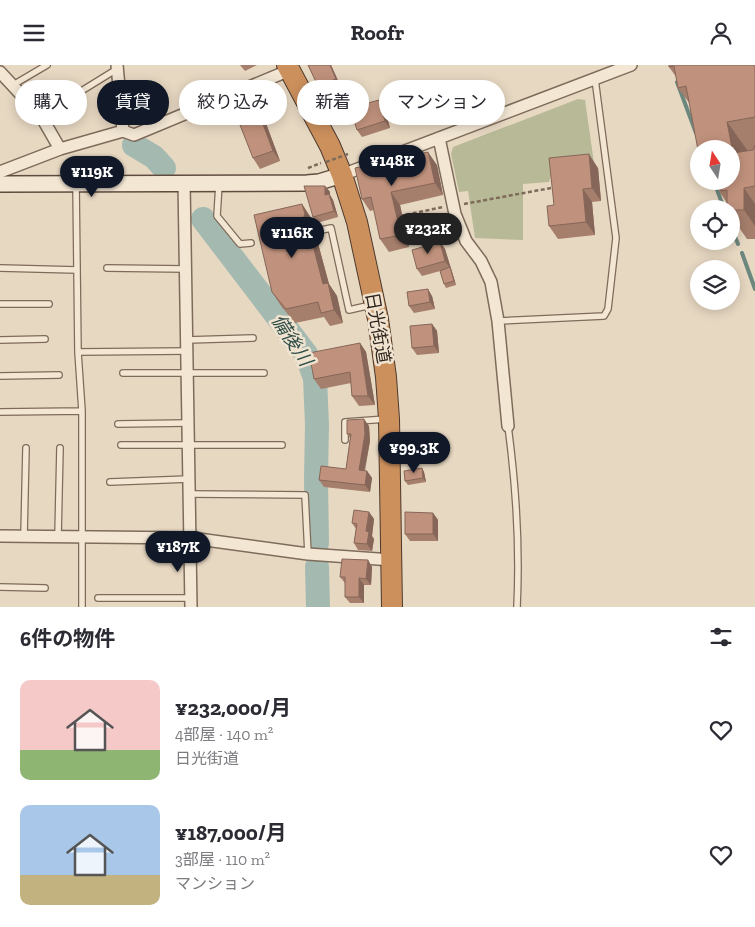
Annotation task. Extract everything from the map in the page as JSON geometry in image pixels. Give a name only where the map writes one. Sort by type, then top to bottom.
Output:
[{"type":"highway","name":"日光街道","points":[[289,68],[330,146],[342,175],[357,222],[375,305],[386,377],[389,419],[392,607]]},
{"type":"street","points":[[0,184],[319,182],[342,175],[631,65]]},
{"type":"street","points":[[117,67],[123,131]]},
{"type":"street","points":[[0,172],[60,149],[123,131],[134,135],[289,68]]},
{"type":"street","points":[[0,72],[13,85]]},
{"type":"street","points":[[46,125],[60,149]]},
{"type":"street","points":[[439,138],[455,214],[466,241],[487,272],[491,282],[498,321],[508,426]]},
{"type":"street","points":[[184,183],[191,602]]},
{"type":"street","points":[[0,536],[190,538],[308,554],[392,560]]},
{"type":"lane","points":[[13,85],[47,65]]},
{"type":"lane","points":[[87,86],[117,67]]},
{"type":"lane","points":[[498,321],[604,316],[608,309],[616,238],[595,79]]},
{"type":"lane","points":[[219,182],[217,217],[240,245],[251,243]]},
{"type":"lane","points":[[76,183],[78,352],[82,411],[82,607]]},
{"type":"lane","points":[[317,231],[331,228],[349,310],[375,305]]},
{"type":"lane","points":[[0,268],[77,270]]},
{"type":"lane","points":[[107,268],[186,269]]},
{"type":"lane","points":[[0,305],[50,304]]},
{"type":"lane","points":[[78,352],[187,345],[253,338]]},
{"type":"lane","points":[[0,340],[45,339]]},
{"type":"lane","points":[[123,373],[264,373]]},
{"type":"lane","points":[[0,376],[59,375]]},
{"type":"lane","points":[[0,412],[82,411]]},
{"type":"lane","points":[[345,439],[345,422],[389,419]]},
{"type":"lane","points":[[118,424],[188,423]]},
{"type":"lane","points":[[508,426],[516,497],[517,607]]},
{"type":"lane","points":[[121,445],[282,445]]},
{"type":"lane","points":[[24,536],[26,447]]},
{"type":"lane","points":[[58,536],[60,448]]},
{"type":"lane","points":[[110,482],[190,479]]},
{"type":"lane","points":[[190,494],[306,495],[308,554]]},
{"type":"lane","points":[[0,587],[46,588]]},
{"type":"lane","points":[[98,598],[191,602]]},
{"type":"path","points":[[326,162],[348,154]]},
{"type":"green space","points":[[578,99],[585,100],[594,163],[553,169],[549,182],[523,184],[523,240],[475,238],[468,191],[459,192],[451,154],[453,147]]},
{"type":"building","points":[[308,65],[330,65],[336,79],[315,80]]},
{"type":"building","points":[[669,65],[755,65],[755,117],[727,122],[730,140],[696,140],[686,86],[678,88],[674,66],[669,67]]},
{"type":"building","points":[[379,100],[379,123],[357,130],[355,125],[369,125],[369,103]]},
{"type":"building","points":[[240,125],[263,125],[273,151],[253,158]]},
{"type":"building","points":[[755,146],[755,186],[744,188],[744,210],[740,210],[740,200],[727,200],[727,190],[740,190],[740,152],[753,150]]},
{"type":"building","points":[[428,152],[435,183],[391,192],[401,235],[380,239],[371,197],[362,199],[355,168]]},
{"type":"building","points":[[589,154],[592,188],[583,189],[586,222],[549,226],[547,206],[554,205],[549,158]]},
{"type":"building","points":[[304,186],[325,186],[325,195],[329,194],[334,211],[313,217]]},
{"type":"building","points":[[302,204],[305,214],[303,219],[307,222],[323,284],[328,283],[334,310],[321,313],[318,302],[286,309],[272,292],[254,215]]},
{"type":"building","points":[[440,242],[445,261],[417,269],[412,250]]},
{"type":"building","points":[[450,267],[454,281],[444,284],[440,271]]},
{"type":"building","points":[[428,289],[430,302],[409,306],[407,292]]},
{"type":"building","points":[[432,324],[434,346],[412,348],[410,326]]},
{"type":"building","points":[[360,343],[368,396],[352,396],[350,372],[314,379],[309,353]]},
{"type":"building","points":[[364,419],[365,434],[359,470],[367,471],[365,485],[319,480],[321,466],[346,469],[351,434],[347,434],[347,420]]},
{"type":"building","points":[[422,468],[423,478],[405,481],[404,471]]},
{"type":"building","points":[[354,510],[369,512],[366,531],[369,532],[367,544],[354,543],[357,524],[352,523]]},
{"type":"building","points":[[405,512],[433,513],[433,534],[405,534]]},
{"type":"building","points":[[342,559],[368,560],[366,579],[359,578],[359,597],[345,597],[345,577],[340,577]]},
{"type":"waterway","points":[[677,82],[696,133]]},
{"type":"waterway","name":"備後川","points":[[134,145],[154,157],[164,168]]},
{"type":"waterway","points":[[717,190],[721,200]]},
{"type":"waterway","name":"備後川","points":[[203,219],[306,354],[315,378],[317,543]]},
{"type":"waterway","points":[[742,253],[755,289]]},
{"type":"waterway","name":"備後川","points":[[317,567],[318,607]]}]
